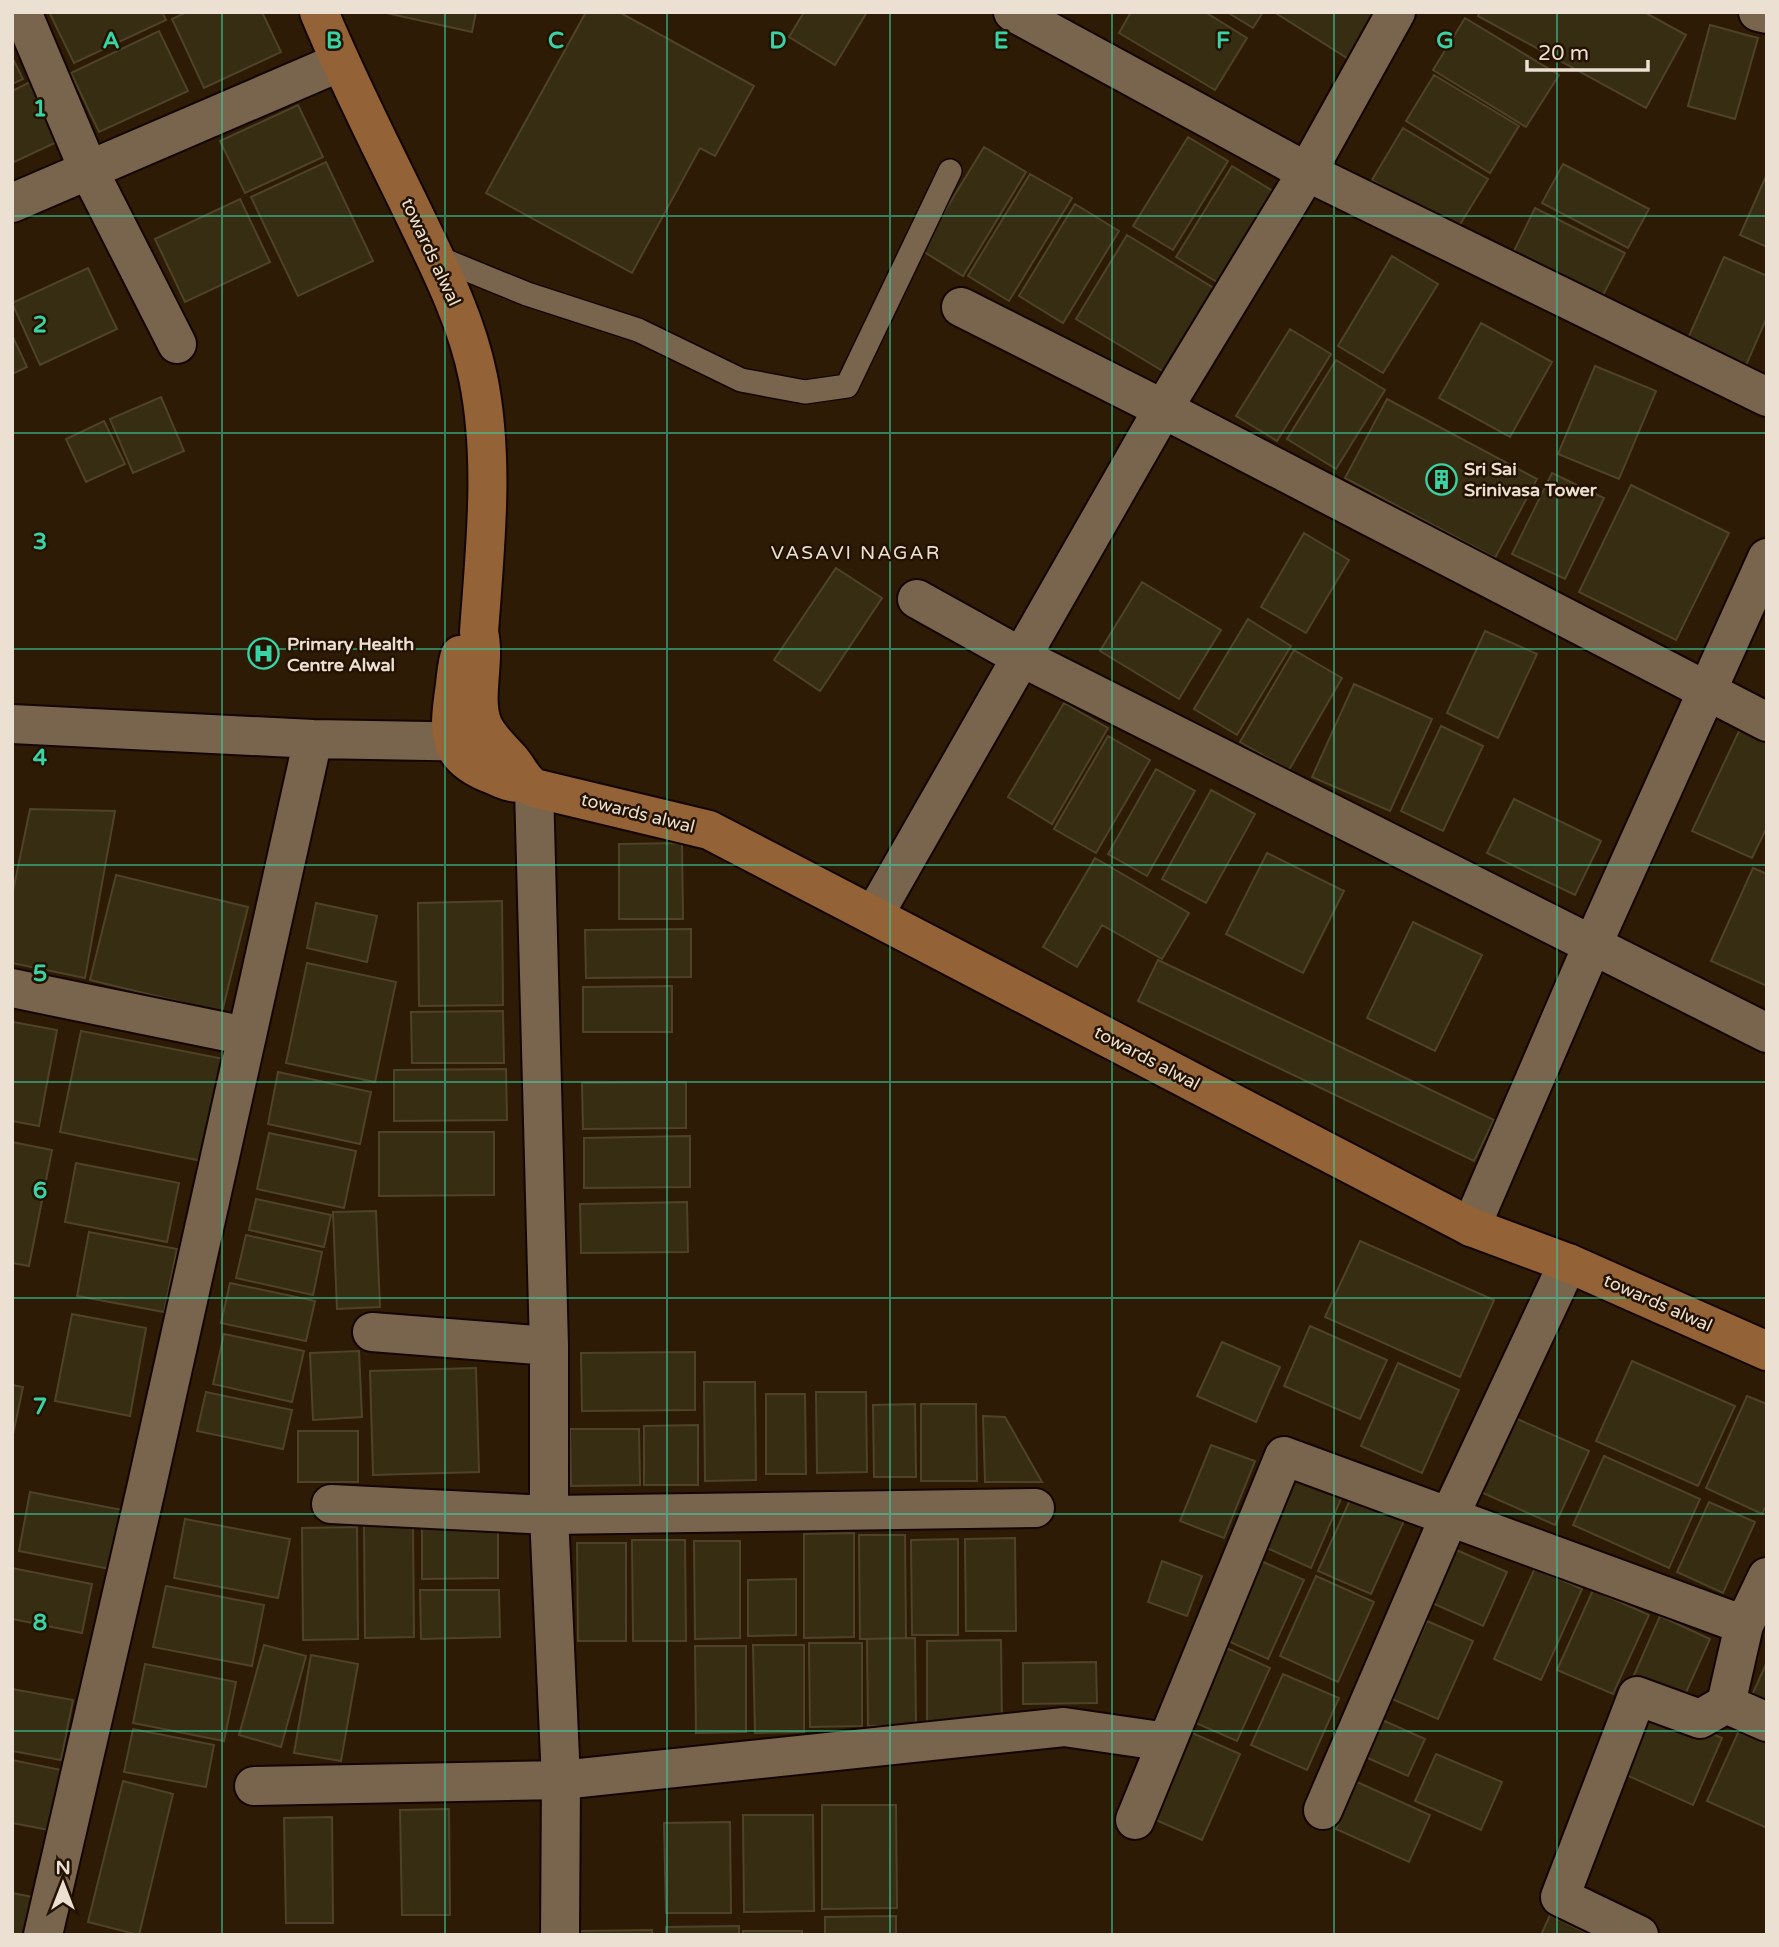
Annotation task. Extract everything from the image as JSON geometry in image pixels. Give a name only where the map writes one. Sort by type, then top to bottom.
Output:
[{"type":"main road","name":"towards alwal","points":[[319,12],[340,62],[453,294],[478,374],[483,404],[487,507],[480,632],[484,652],[479,705],[483,726],[529,785]]},
{"type":"main road","points":[[452,744],[449,727],[459,658],[467,643],[480,632]]},
{"type":"main road","name":"towards alwal","points":[[452,744],[460,755],[485,772],[516,784],[709,830],[1471,1227],[1568,1263],[1767,1351]]},
{"type":"street","points":[[22,12],[89,171],[177,344]]},
{"type":"street","points":[[1013,12],[1064,25],[1307,172],[1767,397]]},
{"type":"street","points":[[874,915],[1163,409],[1307,172],[1396,12]]},
{"type":"street","points":[[1758,12],[1767,14]]},
{"type":"street","points":[[12,203],[340,62]]},
{"type":"street","points":[[961,307],[1163,409],[1704,692],[1767,722]]},
{"type":"street","points":[[1471,1227],[1591,946],[1767,558]]},
{"type":"street","points":[[917,599],[1021,657],[1767,1033]]},
{"type":"street","points":[[12,724],[313,739],[452,744],[495,742]]},
{"type":"street","points":[[43,1935],[146,1489],[313,739]]},
{"type":"street","points":[[529,785],[549,1346],[549,1515],[561,1780],[560,1935]]},
{"type":"street","points":[[12,988],[246,1036]]},
{"type":"street","points":[[1323,1810],[1450,1515],[1568,1263]]},
{"type":"street","points":[[372,1332],[549,1346]]},
{"type":"street","points":[[1135,1820],[1284,1456],[1744,1625]]},
{"type":"street","points":[[331,1504],[549,1515],[1035,1508]]},
{"type":"street","points":[[1639,1935],[1560,1897],[1637,1696],[1700,1718],[1726,1704],[1744,1625],[1767,1577]]},
{"type":"street","points":[[1726,1704],[1767,1722]]},
{"type":"street","points":[[254,1786],[561,1780],[1064,1727],[1167,1742]]},
{"type":"lane","points":[[434,256],[527,294],[638,330],[741,380],[806,393],[847,386],[950,171]]},
{"type":"building","points":[[49,12],[162,12],[166,20],[74,63]]},
{"type":"building","points":[[187,12],[262,12],[281,52],[204,88],[172,19]]},
{"type":"building","points":[[382,12],[476,12],[472,32]]},
{"type":"building","points":[[586,12],[619,12],[754,86],[715,156],[700,148],[632,273],[486,193]]},
{"type":"building","points":[[804,12],[867,12],[835,65],[789,37]]},
{"type":"building","points":[[1131,12],[1205,12],[1247,38],[1215,90],[1119,33]]},
{"type":"building","points":[[1227,12],[1263,12],[1253,28]]},
{"type":"building","points":[[1274,12],[1386,12],[1355,63]]},
{"type":"building","points":[[1480,12],[1644,12],[1686,35],[1646,108],[1478,16]]},
{"type":"building","points":[[1465,18],[1559,75],[1526,127],[1433,70]]},
{"type":"building","points":[[1710,25],[1758,38],[1735,119],[1688,106]]},
{"type":"building","points":[[159,31],[188,91],[99,132],[71,73]]},
{"type":"building","points":[[12,57],[23,79],[12,84]]},
{"type":"building","points":[[1434,75],[1519,126],[1490,173],[1406,121]]},
{"type":"building","points":[[30,82],[59,141],[12,163],[12,91]]},
{"type":"building","points":[[298,105],[323,157],[245,193],[220,141]]},
{"type":"building","points":[[1403,128],[1488,179],[1456,231],[1372,180]]},
{"type":"building","points":[[1188,137],[1228,161],[1173,250],[1133,226]]},
{"type":"building","points":[[984,147],[1026,172],[963,276],[921,250]]},
{"type":"building","points":[[326,162],[373,261],[298,296],[251,197]]},
{"type":"building","points":[[1563,164],[1649,209],[1628,248],[1542,203]]},
{"type":"building","points":[[1232,166],[1276,193],[1220,284],[1176,257]]},
{"type":"building","points":[[1030,174],[1072,198],[1009,301],[968,276]]},
{"type":"building","points":[[1767,174],[1767,247],[1740,235]]},
{"type":"building","points":[[240,199],[270,262],[185,302],[155,239]]},
{"type":"building","points":[[1075,204],[1119,231],[1063,323],[1019,296]]},
{"type":"building","points":[[1535,208],[1625,253],[1602,297],[1513,253]]},
{"type":"building","points":[[1127,235],[1217,290],[1166,373],[1076,319]]},
{"type":"building","points":[[1392,256],[1438,284],[1383,373],[1338,346]]},
{"type":"building","points":[[1724,257],[1767,276],[1767,317],[1744,370],[1685,345]]},
{"type":"building","points":[[88,268],[117,329],[40,365],[12,303]]},
{"type":"building","points":[[1481,323],[1552,362],[1510,437],[1439,398]]},
{"type":"building","points":[[1290,329],[1331,354],[1277,441],[1236,416]]},
{"type":"building","points":[[12,335],[27,367],[12,374]]},
{"type":"building","points":[[1336,360],[1385,390],[1336,469],[1287,439]]},
{"type":"building","points":[[1595,366],[1656,391],[1619,479],[1558,454]]},
{"type":"building","points":[[161,397],[184,451],[133,473],[110,419]]},
{"type":"building","name":"Sri Sai Srinivasa Tower","points":[[1387,399],[1537,479],[1495,558],[1345,478]]},
{"type":"building","points":[[104,421],[125,464],[86,482],[66,439]]},
{"type":"building","points":[[1552,473],[1604,498],[1565,579],[1512,554]]},
{"type":"building","points":[[1631,485],[1729,533],[1676,640],[1579,592]]},
{"type":"building","points":[[1304,533],[1349,560],[1306,633],[1261,607]]},
{"type":"building","points":[[836,568],[882,598],[820,691],[774,660]]},
{"type":"building","points":[[1142,582],[1221,630],[1179,699],[1100,651]]},
{"type":"building","points":[[1248,619],[1291,646],[1237,735],[1194,709]]},
{"type":"building","points":[[1485,631],[1537,654],[1498,738],[1447,713]]},
{"type":"building","points":[[1294,650],[1342,678],[1289,770],[1240,742]]},
{"type":"building","points":[[1354,684],[1432,719],[1390,811],[1312,777]]},
{"type":"building","points":[[1064,703],[1108,728],[1052,824],[1008,797]]},
{"type":"building","points":[[1441,726],[1483,746],[1443,831],[1401,811]]},
{"type":"building","points":[[1740,729],[1767,741],[1767,827],[1752,858],[1692,831]]},
{"type":"building","points":[[1108,736],[1150,760],[1096,853],[1054,829]]},
{"type":"building","points":[[1156,769],[1195,791],[1147,876],[1108,854]]},
{"type":"building","points":[[1211,790],[1255,814],[1206,903],[1162,879]]},
{"type":"building","points":[[1514,799],[1601,841],[1575,895],[1487,853]]},
{"type":"building","points":[[30,809],[115,811],[85,978],[12,963],[12,896]]},
{"type":"building","points":[[682,843],[683,919],[619,919],[619,844]]},
{"type":"building","points":[[1267,853],[1344,891],[1303,973],[1226,934]]},
{"type":"building","points":[[1095,858],[1189,913],[1162,959],[1102,925],[1077,967],[1043,947]]},
{"type":"building","points":[[1753,868],[1767,874],[1767,986],[1711,961]]},
{"type":"building","points":[[116,875],[248,907],[222,1012],[90,980]]},
{"type":"building","points":[[502,901],[503,1005],[419,1006],[418,903]]},
{"type":"building","points":[[316,903],[377,916],[367,962],[307,948]]},
{"type":"building","points":[[1413,922],[1482,955],[1435,1051],[1367,1018]]},
{"type":"building","points":[[691,929],[691,977],[586,978],[585,930]]},
{"type":"building","points":[[1158,960],[1494,1120],[1474,1161],[1138,1001]]},
{"type":"building","points":[[307,963],[396,982],[375,1082],[286,1063]]},
{"type":"building","points":[[672,986],[672,1032],[583,1032],[583,987]]},
{"type":"building","points":[[503,1011],[504,1063],[412,1063],[411,1012]]},
{"type":"building","points":[[13,1022],[57,1030],[39,1126],[12,1121]]},
{"type":"building","points":[[81,1031],[224,1059],[202,1161],[60,1132]]},
{"type":"building","points":[[506,1069],[507,1120],[394,1121],[394,1070]]},
{"type":"building","points":[[278,1072],[371,1092],[360,1144],[268,1124]]},
{"type":"building","points":[[686,1082],[686,1128],[583,1129],[582,1083]]},
{"type":"building","points":[[379,1132],[494,1132],[494,1195],[379,1196]]},
{"type":"building","points":[[269,1133],[356,1151],[344,1208],[257,1189]]},
{"type":"building","points":[[690,1136],[690,1187],[584,1188],[584,1138]]},
{"type":"building","points":[[12,1142],[52,1150],[29,1266],[12,1263]]},
{"type":"building","points":[[76,1163],[179,1183],[167,1242],[65,1222]]},
{"type":"building","points":[[256,1199],[331,1215],[324,1247],[249,1230]]},
{"type":"building","points":[[687,1202],[688,1252],[581,1253],[580,1204]]},
{"type":"building","points":[[376,1211],[380,1307],[337,1309],[333,1212]]},
{"type":"building","points":[[89,1232],[177,1249],[164,1312],[77,1296]]},
{"type":"building","points":[[246,1235],[322,1252],[313,1295],[236,1278]]},
{"type":"building","points":[[1360,1241],[1494,1300],[1460,1377],[1325,1317]]},
{"type":"building","points":[[230,1283],[315,1301],[306,1341],[221,1323]]},
{"type":"building","points":[[72,1314],[146,1328],[130,1416],[55,1401]]},
{"type":"building","points":[[1310,1326],[1387,1360],[1360,1419],[1284,1386]]},
{"type":"building","points":[[224,1334],[304,1351],[292,1402],[213,1384]]},
{"type":"building","points":[[1222,1342],[1280,1367],[1256,1422],[1197,1396]]},
{"type":"building","points":[[359,1351],[362,1417],[313,1420],[310,1353]]},
{"type":"building","points":[[695,1352],[695,1410],[582,1411],[581,1353]]},
{"type":"building","points":[[1632,1361],[1735,1406],[1698,1486],[1596,1441]]},
{"type":"building","points":[[1398,1363],[1459,1390],[1422,1473],[1361,1446]]},
{"type":"building","points":[[476,1368],[479,1472],[373,1475],[370,1371]]},
{"type":"building","points":[[704,1382],[755,1382],[756,1480],[705,1481]]},
{"type":"building","points":[[12,1385],[23,1387],[12,1439]]},
{"type":"building","points":[[206,1392],[292,1410],[283,1449],[197,1431]]},
{"type":"building","points":[[816,1392],[866,1392],[867,1472],[817,1473]]},
{"type":"building","points":[[766,1394],[805,1394],[806,1474],[766,1474]]},
{"type":"building","points":[[1747,1396],[1767,1404],[1767,1504],[1762,1514],[1706,1488]]},
{"type":"building","points":[[915,1404],[916,1477],[874,1477],[873,1405]]},
{"type":"building","points":[[921,1404],[976,1404],[977,1481],[921,1481]]},
{"type":"building","points":[[1506,1414],[1589,1451],[1555,1525],[1474,1489]]},
{"type":"building","points":[[983,1416],[1005,1417],[1042,1482],[985,1482]]},
{"type":"building","points":[[698,1425],[698,1485],[644,1485],[644,1426]]},
{"type":"building","points":[[570,1429],[639,1429],[640,1485],[571,1486]]},
{"type":"building","points":[[298,1431],[358,1431],[358,1482],[298,1482]]},
{"type":"building","points":[[1211,1445],[1255,1461],[1224,1538],[1180,1521]]},
{"type":"building","points":[[1604,1456],[1700,1499],[1669,1568],[1573,1525]]},
{"type":"building","points":[[1292,1469],[1344,1492],[1311,1568],[1258,1544]]},
{"type":"building","points":[[1354,1491],[1407,1514],[1371,1594],[1318,1571]]},
{"type":"building","points":[[30,1492],[122,1510],[110,1569],[19,1551]]},
{"type":"building","points":[[1709,1502],[1755,1522],[1723,1593],[1677,1572]]},
{"type":"building","points":[[185,1519],[290,1539],[278,1598],[174,1578]]},
{"type":"building","points":[[498,1523],[498,1578],[422,1579],[422,1524]]},
{"type":"building","points":[[364,1525],[413,1525],[414,1637],[365,1638]]},
{"type":"building","points":[[357,1527],[358,1639],[303,1640],[302,1528]]},
{"type":"building","points":[[854,1533],[854,1637],[804,1638],[804,1534]]},
{"type":"building","points":[[859,1535],[905,1535],[906,1638],[860,1639]]},
{"type":"building","points":[[1015,1538],[1016,1631],[966,1631],[965,1539]]},
{"type":"building","points":[[958,1539],[958,1635],[912,1635],[911,1540]]},
{"type":"building","points":[[632,1540],[685,1540],[686,1641],[633,1641]]},
{"type":"building","points":[[694,1541],[740,1541],[740,1638],[695,1639]]},
{"type":"building","points":[[577,1543],[626,1543],[626,1641],[578,1641]]},
{"type":"building","points":[[1454,1549],[1507,1572],[1483,1626],[1430,1602]]},
{"type":"building","points":[[1252,1557],[1304,1580],[1268,1659],[1217,1636]]},
{"type":"building","points":[[1162,1561],[1202,1576],[1187,1616],[1148,1602]]},
{"type":"building","points":[[12,1568],[92,1584],[82,1633],[12,1619]]},
{"type":"building","points":[[1535,1568],[1582,1589],[1541,1680],[1494,1659]]},
{"type":"building","points":[[1316,1576],[1374,1602],[1338,1682],[1280,1656]]},
{"type":"building","points":[[796,1579],[796,1635],[748,1636],[748,1580]]},
{"type":"building","points":[[166,1586],[264,1605],[252,1666],[153,1647]]},
{"type":"building","points":[[420,1590],[499,1590],[500,1637],[421,1639]]},
{"type":"building","points":[[1593,1590],[1649,1615],[1613,1694],[1557,1670]]},
{"type":"building","points":[[1660,1616],[1710,1639],[1680,1706],[1630,1684]]},
{"type":"building","points":[[1427,1621],[1473,1641],[1438,1719],[1392,1699]]},
{"type":"building","points":[[915,1638],[916,1726],[868,1726],[867,1639]]},
{"type":"building","points":[[1001,1640],[1002,1727],[927,1727],[927,1641]]},
{"type":"building","points":[[809,1643],[862,1643],[862,1726],[810,1727]]},
{"type":"building","points":[[264,1645],[306,1656],[281,1747],[239,1735]]},
{"type":"building","points":[[753,1645],[804,1645],[804,1732],[755,1733]]},
{"type":"building","points":[[695,1646],[746,1646],[746,1732],[696,1733]]},
{"type":"building","points":[[1222,1646],[1270,1668],[1237,1741],[1189,1720]]},
{"type":"building","points":[[311,1655],[358,1664],[341,1761],[294,1753]]},
{"type":"building","points":[[1096,1662],[1097,1703],[1023,1704],[1023,1663]]},
{"type":"building","points":[[1767,1662],[1767,1702],[1752,1695]]},
{"type":"building","points":[[145,1664],[236,1682],[224,1741],[133,1723]]},
{"type":"building","points":[[1283,1674],[1339,1698],[1307,1770],[1251,1745]]},
{"type":"building","points":[[12,1689],[73,1700],[61,1760],[12,1751]]},
{"type":"building","points":[[1652,1707],[1722,1738],[1693,1805],[1622,1773]]},
{"type":"building","points":[[1380,1719],[1425,1739],[1408,1776],[1363,1756]]},
{"type":"building","points":[[1742,1724],[1767,1735],[1767,1828],[1707,1801]]},
{"type":"building","points":[[133,1729],[214,1745],[206,1787],[124,1772]]},
{"type":"building","points":[[1190,1732],[1240,1754],[1202,1840],[1151,1818]]},
{"type":"building","points":[[1436,1754],[1502,1782],[1481,1830],[1415,1801]]},
{"type":"building","points":[[12,1760],[61,1770],[49,1830],[12,1823]]},
{"type":"building","points":[[123,1781],[173,1794],[139,1935],[88,1922]]},
{"type":"building","points":[[1357,1782],[1430,1815],[1409,1862],[1336,1829]]},
{"type":"building","points":[[822,1805],[896,1805],[897,1908],[822,1909]]},
{"type":"building","points":[[449,1809],[450,1915],[402,1915],[400,1810]]},
{"type":"building","points":[[743,1815],[813,1815],[814,1911],[744,1912]]},
{"type":"building","points":[[332,1817],[333,1923],[286,1923],[284,1818]]},
{"type":"building","points":[[730,1822],[731,1913],[666,1913],[664,1823]]},
{"type":"building","points":[[12,1893],[43,1899],[35,1935],[12,1935]]},
{"type":"building","points":[[1550,1915],[1591,1935],[1541,1935]]},
{"type":"building","points":[[896,1916],[896,1935],[825,1935],[825,1917]]},
{"type":"building","points":[[739,1926],[739,1935],[666,1935],[666,1927]]},
{"type":"building","points":[[652,1930],[652,1935],[579,1935],[579,1931]]},
{"type":"building","points":[[743,1931],[802,1931],[802,1935],[743,1935]]},
{"type":"place","name":"Sri Sai Srinivasa Tower","points":[[1441,479]]},
{"type":"place","name":"Primary Health Centre Alwal","points":[[264,654]]},
{"type":"district","name":"VASAVI NAGAR","points":[[856,552]]}]
